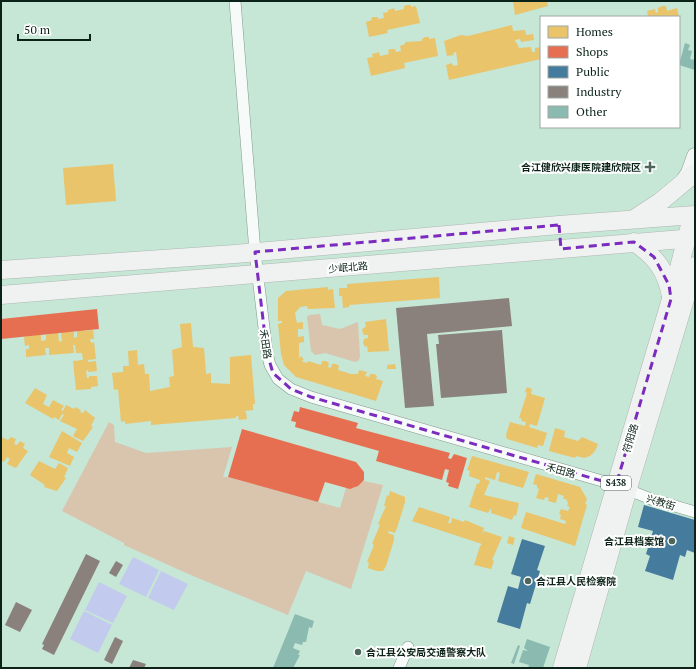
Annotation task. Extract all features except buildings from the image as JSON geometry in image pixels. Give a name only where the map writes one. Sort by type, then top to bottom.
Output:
[{"type":"main road","points":[[635,219],[660,202],[695,173]]},
{"type":"main road","points":[[1,270],[255,252],[635,219],[694,212]]},
{"type":"main road","name":"符阳路","points":[[684,299],[694,212]]},
{"type":"main road","points":[[559,225],[561,249]]},
{"type":"main road","name":"少岷北路","points":[[1,295],[258,275],[691,238]]},
{"type":"main road","points":[[634,242],[645,249],[661,266],[669,285],[684,299]]},
{"type":"main road","name":"符阳路","points":[[562,668],[624,487],[695,266]]},
{"type":"main road","name":"符阳路","points":[[577,668],[624,487]]},
{"type":"street","name":"禾田路","points":[[235,1],[255,252],[270,366],[278,379],[291,389],[311,397],[624,487]]},
{"type":"street","points":[[680,186],[689,172],[695,156]]},
{"type":"street","name":"兴教街","points":[[624,487],[695,506]]},
{"type":"street","name":"兴教街","points":[[624,487],[695,512]]},
{"type":"street","points":[[399,668],[408,648]]},
{"type":"highlighted area","points":[[559,225],[561,249],[634,242],[654,257],[669,285],[671,299],[616,485],[311,397],[291,389],[273,373],[267,353],[255,252]]},
{"type":"shaded area","points":[[320,314],[322,325],[340,329],[358,322],[360,357],[358,361],[355,362],[325,353],[315,355],[311,351],[307,317],[309,315]]},
{"type":"shaded area","points":[[109,422],[114,425],[115,442],[146,453],[232,447],[223,477],[228,477],[340,508],[346,488],[354,488],[363,481],[383,485],[351,589],[306,571],[288,615],[193,576],[124,545],[124,543],[62,511]]},
{"type":"water","points":[[133,557],[159,570],[146,597],[119,584]]},
{"type":"water","points":[[161,571],[188,584],[174,610],[148,598]]},
{"type":"water","points":[[99,582],[127,596],[113,623],[85,610]]},
{"type":"water","points":[[84,611],[112,625],[98,653],[70,639]]},
{"type":"place","name":"合江健欣兴康医院建欣院区","points":[[650,167]]},
{"type":"place","name":"合江县档案馆","points":[[672,541]]},
{"type":"place","name":"合江县人民检察院","points":[[528,581]]},
{"type":"place","name":"合江县公安局交通警察大队","points":[[358,652]]}]
